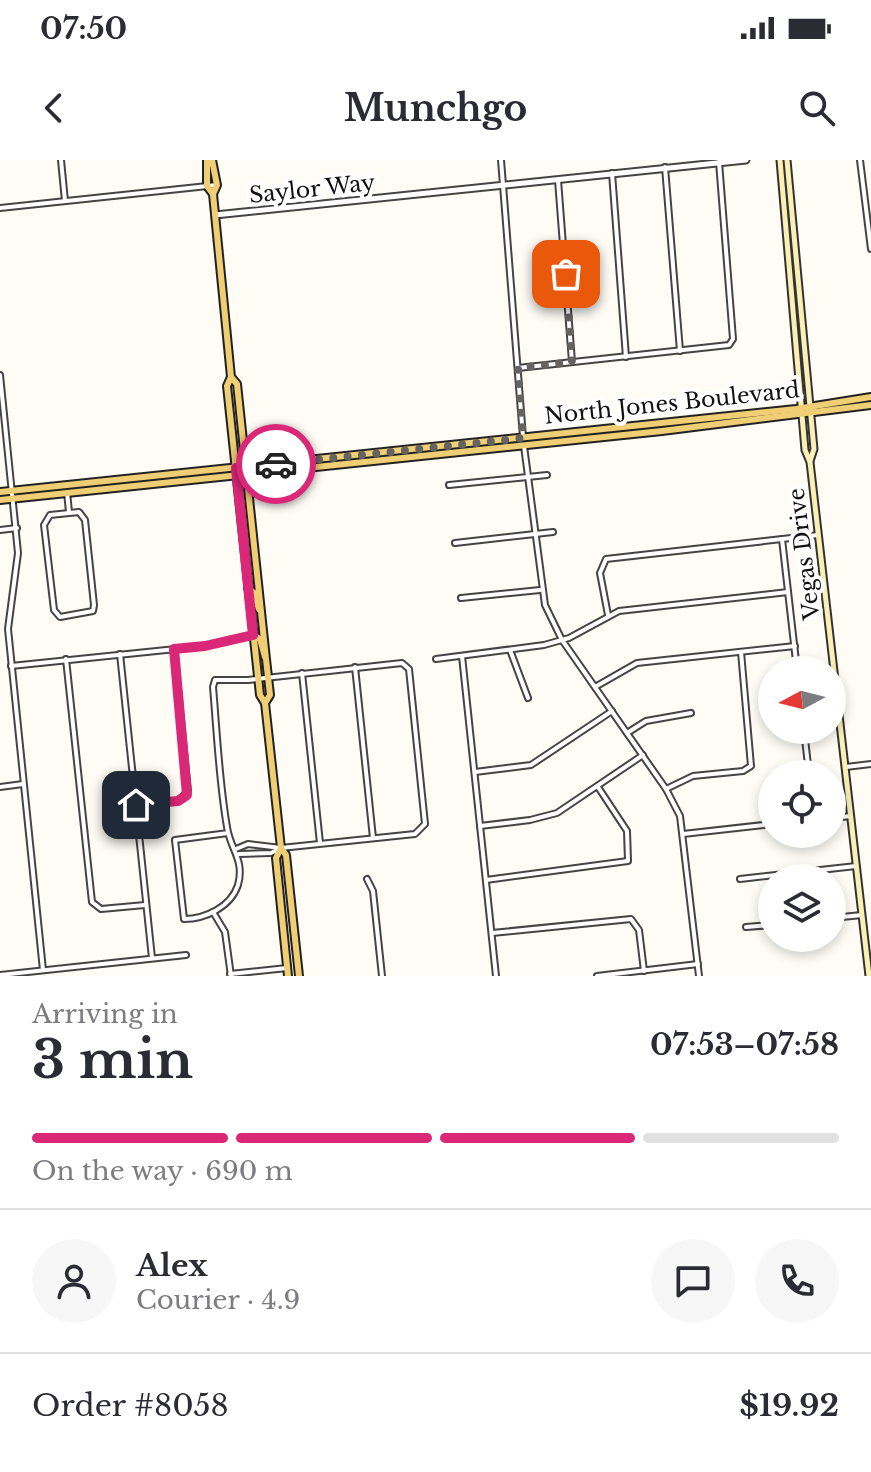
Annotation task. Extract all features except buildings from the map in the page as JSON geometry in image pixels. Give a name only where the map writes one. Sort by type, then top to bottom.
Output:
[{"type":"main road","points":[[209,160],[217,185],[213,194],[231,377],[237,386],[270,695],[265,703]]},
{"type":"main road","points":[[209,160],[207,186],[213,194]]},
{"type":"main road","name":"Vegas Drive","points":[[780,160],[830,656]]},
{"type":"main road","name":"Vegas Drive","points":[[787,160],[805,411]]},
{"type":"main road","points":[[231,377],[227,386],[253,635],[260,695],[265,703],[281,848],[286,855],[299,976]]},
{"type":"main road","name":"North Jones Boulevard","points":[[805,411],[871,397]]},
{"type":"main road","name":"North Jones Boulevard","points":[[246,470],[378,461],[523,442],[871,405]]},
{"type":"main road","name":"North Jones Boulevard","points":[[0,500],[13,494],[236,472],[383,452],[523,442]]},
{"type":"main road","points":[[378,461],[412,449]]},
{"type":"main road","points":[[352,463],[383,452]]},
{"type":"main road","name":"North Jones Boulevard","points":[[0,492],[67,492],[102,485]]},
{"type":"main road","points":[[245,551],[252,580],[258,587]]},
{"type":"main road","points":[[248,588],[254,593],[261,614]]},
{"type":"main road","points":[[253,635],[260,639],[266,659]]},
{"type":"main road","name":"Vegas Drive","points":[[846,775],[869,976]]},
{"type":"main road","points":[[281,848],[276,858],[288,976]]},
{"type":"main road","points":[[283,921],[293,920]]},
{"type":"street","points":[[61,160],[65,201]]},
{"type":"street","points":[[501,160],[523,442],[540,590],[562,640],[677,807],[683,834],[699,976]]},
{"type":"street","name":"Saylor Way","points":[[215,215],[746,160]]},
{"type":"street","points":[[860,160],[871,249]]},
{"type":"street","points":[[518,368],[721,347],[731,342],[719,162]]},
{"type":"street","points":[[665,167],[680,351]]},
{"type":"street","points":[[612,173],[626,357]]},
{"type":"street","points":[[558,178],[572,362]]},
{"type":"street","points":[[0,208],[217,185]]},
{"type":"street","points":[[0,375],[2,422],[17,528],[18,567],[8,629],[43,970]]},
{"type":"street","points":[[449,485],[547,475]]},
{"type":"street","points":[[67,492],[69,512]]},
{"type":"street","points":[[69,512],[79,512],[85,520],[93,611],[56,615],[44,525],[50,515],[69,512]]},
{"type":"street","points":[[0,530],[17,528]]},
{"type":"street","points":[[455,543],[553,532]]},
{"type":"street","points":[[608,615],[600,573],[603,562],[613,557],[818,535]]},
{"type":"street","points":[[782,539],[796,656]]},
{"type":"street","points":[[461,598],[540,590]]},
{"type":"street","points":[[436,659],[562,640],[608,615],[637,608],[788,592]]},
{"type":"street","points":[[11,666],[205,646],[253,635]]},
{"type":"street","points":[[595,687],[637,663],[795,646]]},
{"type":"street","points":[[136,805],[178,801],[187,795],[174,649]]},
{"type":"street","points":[[510,650],[514,666],[528,691],[528,698]]},
{"type":"street","points":[[666,789],[685,778],[743,771],[751,766],[741,652]]},
{"type":"street","points":[[120,654],[152,958]]},
{"type":"street","points":[[462,656],[496,976]]},
{"type":"street","points":[[66,659],[96,908],[146,905]]},
{"type":"street","points":[[228,833],[179,837],[174,844],[184,919],[213,912],[236,890],[241,869],[238,852],[228,833],[213,682],[355,667],[406,665],[411,684],[425,824],[423,829],[281,848],[248,844],[238,852]]},
{"type":"street","points":[[355,667],[373,838]]},
{"type":"street","points":[[302,673],[320,843]]},
{"type":"street","points":[[475,772],[531,765],[612,711]]},
{"type":"street","points":[[627,733],[646,721],[691,713]]},
{"type":"street","points":[[480,826],[542,818],[557,813],[643,755]]},
{"type":"street","points":[[846,767],[871,764]]},
{"type":"street","points":[[0,787],[23,784]]},
{"type":"street","points":[[486,880],[628,861],[627,831],[598,787]]},
{"type":"street","points":[[846,817],[851,816]]},
{"type":"street","points":[[683,834],[758,826]]},
{"type":"street","points":[[740,879],[856,866]]},
{"type":"street","points":[[367,879],[373,891],[382,976]]},
{"type":"street","points":[[213,912],[225,932],[231,975],[287,968]]},
{"type":"street","points":[[846,917],[862,915]]},
{"type":"street","points":[[492,933],[626,918],[635,921],[644,971]]},
{"type":"street","points":[[746,927],[758,926]]},
{"type":"street","points":[[0,975],[186,955]]},
{"type":"street","points":[[597,976],[698,964]]},
{"type":"way so far","points":[[276,464],[523,438],[518,368],[572,362],[566,274]]},
{"type":"route","points":[[136,805],[178,801],[188,791],[174,649],[205,646],[253,635],[236,468],[276,464]]}]
